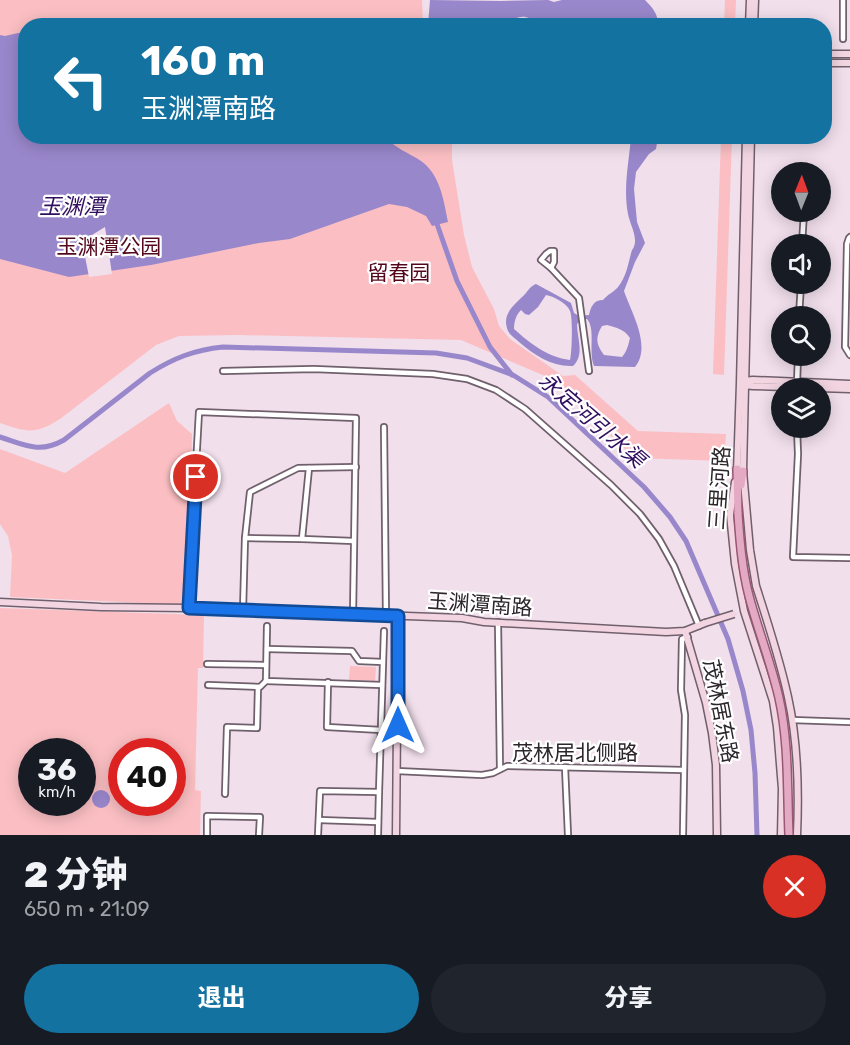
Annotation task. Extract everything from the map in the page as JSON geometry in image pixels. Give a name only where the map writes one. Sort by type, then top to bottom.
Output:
[{"type":"main road","points":[[749,18],[750,0]]},
{"type":"main road","points":[[754,0],[754,18]]},
{"type":"main road","points":[[832,54],[850,54]]},
{"type":"main road","points":[[832,63],[850,63]]},
{"type":"main road","name":"三里河路","points":[[743,383],[746,144]]},
{"type":"main road","name":"三里河路","points":[[751,144],[740,470],[752,568],[788,696],[792,720],[799,795],[797,835]]},
{"type":"main road","points":[[743,383],[771,385]]},
{"type":"main road","points":[[831,385],[850,384]]},
{"type":"main road","points":[[831,388],[850,389]]},
{"type":"main road","points":[[740,470],[738,514],[740,543],[748,594],[781,708],[787,750],[789,835]]},
{"type":"main road","name":"三里河路","points":[[740,470],[730,514],[735,564],[744,611],[773,701],[782,797],[781,835]]},
{"type":"main road","name":"玉渊潭南路","points":[[0,602],[462,618],[484,622],[687,634],[702,625],[744,611]]},
{"type":"main road","points":[[396,835],[398,616]]},
{"type":"main road","name":"茂林居东路","points":[[687,634],[712,733],[716,765],[717,835]]},
{"type":"main road","points":[[773,701],[788,696]]},
{"type":"main road","points":[[782,797],[794,800],[799,795]]},
{"type":"street","points":[[843,0],[843,39]]},
{"type":"street","points":[[850,237],[847,244],[845,347],[850,355]]},
{"type":"street","points":[[551,268],[579,298],[589,371]]},
{"type":"street","points":[[223,371],[315,369],[434,374],[467,379],[496,390],[525,409],[611,485],[640,514],[659,539],[702,625]]},
{"type":"street","points":[[189,608],[199,412],[356,418],[353,615]]},
{"type":"street","points":[[384,427],[386,615]]},
{"type":"street","points":[[797,438],[793,557],[850,558]]},
{"type":"street","points":[[243,610],[245,538],[250,492],[298,468],[356,467]]},
{"type":"street","points":[[302,539],[309,468]]},
{"type":"street","points":[[245,538],[354,541]]},
{"type":"street","points":[[498,622],[500,769]]},
{"type":"street","points":[[208,685],[260,687],[266,681],[267,626]]},
{"type":"street","points":[[378,835],[384,631]]},
{"type":"street","points":[[683,835],[685,715],[681,690],[682,639],[687,634]]},
{"type":"street","points":[[267,649],[352,651],[359,660],[383,662]]},
{"type":"street","points":[[207,664],[266,665]]},
{"type":"street","points":[[266,681],[382,685]]},
{"type":"street","points":[[328,682],[327,727],[381,730]]},
{"type":"street","points":[[225,794],[227,727],[257,728],[258,687]]},
{"type":"street","points":[[792,720],[850,722]]},
{"type":"street","name":"茂林居北侧路","points":[[397,771],[482,775],[507,766],[683,770]]},
{"type":"street","points":[[565,766],[568,835]]},
{"type":"street","points":[[318,835],[320,791],[379,792]]},
{"type":"street","points":[[207,835],[207,816],[260,817],[259,835]]},
{"type":"street","points":[[319,820],[378,822]]},
{"type":"green space","name":"玉渊潭公园","points":[[0,0],[422,0],[423,18],[18,18],[18,144],[452,144],[452,160],[464,235],[472,267],[494,309],[499,326],[510,339],[563,376],[575,375],[638,431],[726,434],[724,461],[635,458],[545,376],[461,340],[238,335],[179,336],[156,345],[60,419],[44,428],[24,430],[0,423]]},
{"type":"green space","points":[[725,0],[736,0],[735,18],[724,18]]},
{"type":"green space","points":[[721,144],[732,144],[724,375],[713,374]]},
{"type":"green space","points":[[169,403],[177,421],[192,434],[188,605],[10,597],[12,555],[8,536],[0,524],[0,449],[65,473]]},
{"type":"green space","points":[[0,608],[204,615],[203,668],[198,668],[195,790],[201,791],[200,835],[0,835]]},
{"type":"green space","points":[[350,666],[376,667],[375,681],[349,680]]},
{"type":"water","points":[[430,0],[548,0],[554,2],[562,0],[645,0],[657,18],[522,17],[429,18]]},
{"type":"water","name":"玉渊潭","points":[[18,33],[18,144],[394,144],[421,161],[433,173],[440,188],[448,222],[432,226],[426,216],[407,207],[389,204],[290,239],[151,265],[69,277],[0,259],[0,35]]},
{"type":"water","points":[[630,144],[657,144],[656,149],[649,154],[636,172],[634,189],[637,222],[645,243],[624,291],[641,339],[640,359],[635,367],[594,366],[591,329],[587,319],[577,324],[580,352],[573,366],[565,366],[544,359],[512,336],[507,328],[508,313],[536,284],[571,303],[574,313],[579,316],[589,315],[595,302],[603,300],[618,287],[625,274],[635,242],[628,214],[627,175]],"holes":[[[546,295],[560,300],[570,311],[572,320],[570,360],[547,353],[514,329],[521,310],[529,315]],[[602,326],[617,328],[630,338],[626,350],[622,357],[604,355],[599,348],[598,334]]]},
{"type":"water","points":[[101,790],[107,793],[107,805],[101,808],[96,806],[96,792]]},
{"type":"pier","points":[[105,227],[112,274],[89,277],[82,241]]},
{"type":"waterway","points":[[437,224],[457,281],[490,347],[512,375]]},
{"type":"waterway","name":"永定河引水渠","points":[[0,437],[32,447],[47,447],[55,444],[64,440],[150,373],[176,359],[213,348],[436,353],[467,358],[513,375],[548,397],[644,487],[670,517],[686,541],[728,639],[743,691],[751,730],[757,835]]},
{"type":"route","points":[[196,477],[189,608],[398,616],[398,725]]},
{"type":"park label","name":"留春园","points":[[399,272]]}]
